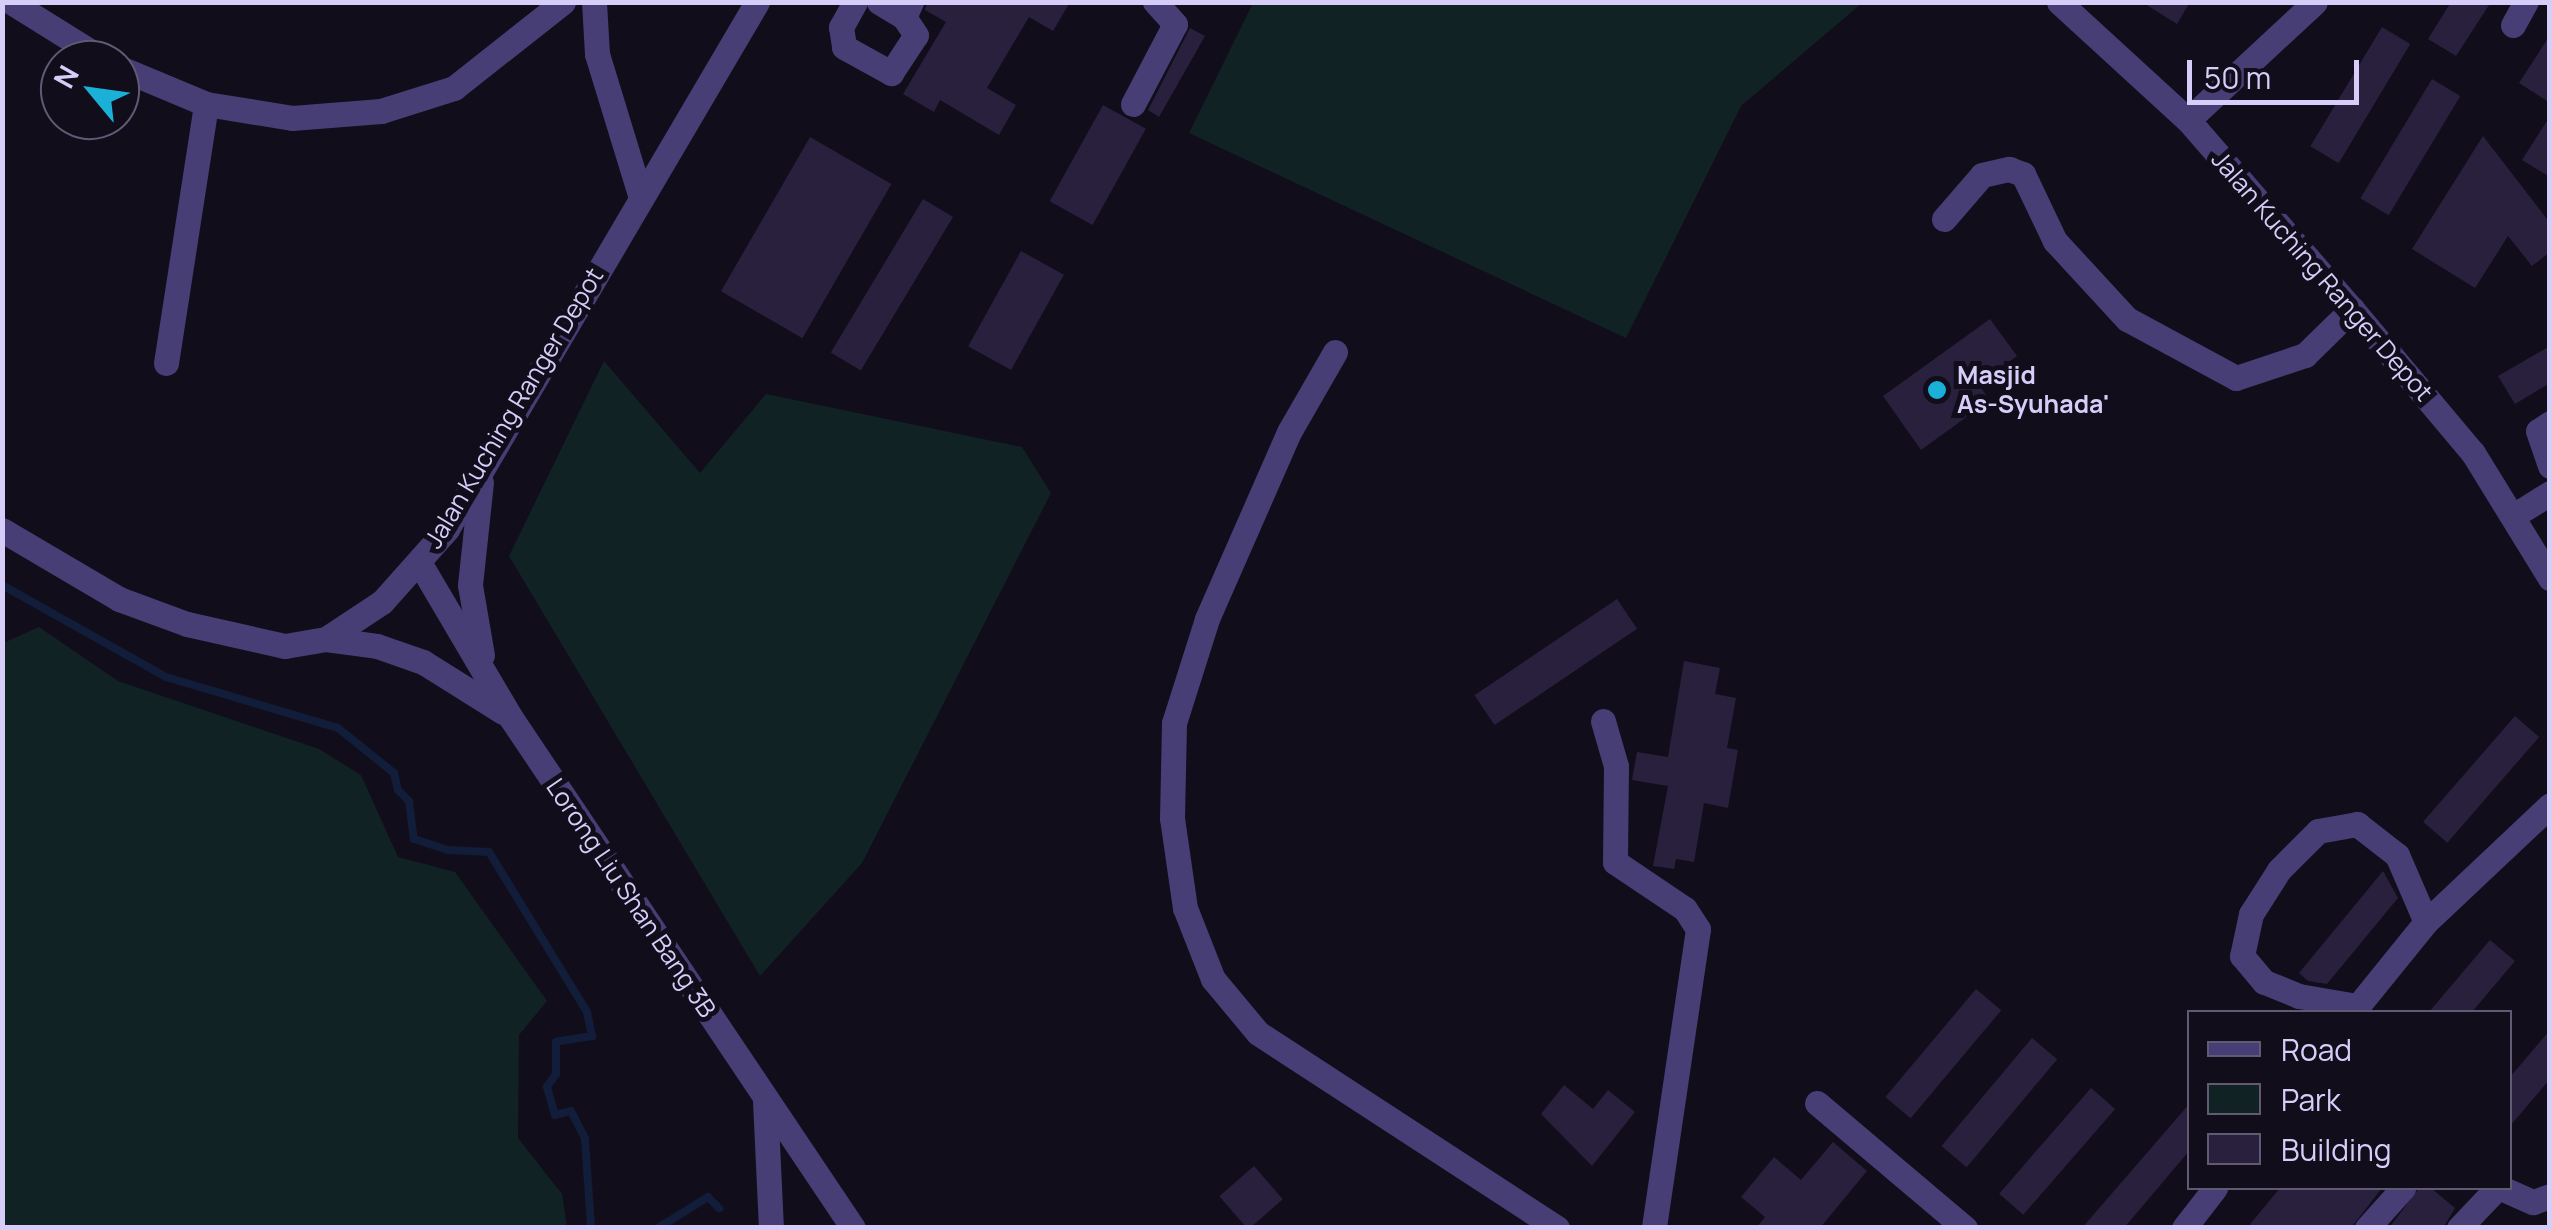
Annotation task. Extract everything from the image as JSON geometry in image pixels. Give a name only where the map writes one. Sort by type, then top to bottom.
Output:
[{"type":"street","points":[[11,2],[72,40]]},
{"type":"street","points":[[140,76],[206,104],[292,118],[381,112],[454,88],[531,34],[563,2]]},
{"type":"street","points":[[594,2],[597,54],[642,198]]},
{"type":"street","name":"Jalan Kuching Ranger Depot","points":[[2,530],[119,600],[187,624],[284,646],[326,639],[382,602],[418,562],[483,468],[758,2]]},
{"type":"street","points":[[855,2],[841,27],[844,47],[891,73],[916,35],[907,10],[879,2]]},
{"type":"street","points":[[1134,104],[1175,24],[1155,2]]},
{"type":"street","name":"Jalan Kuching Ranger Depot","points":[[2059,2],[2188,120],[2352,309],[2473,453],[2550,578]]},
{"type":"street","points":[[2188,120],[2315,2]]},
{"type":"street","points":[[166,363],[206,104]]},
{"type":"street","points":[[1944,219],[1982,176],[2009,169],[2023,174],[2055,241],[2128,319],[2236,378],[2305,355],[2352,309]]},
{"type":"street","points":[[1335,352],[1290,432],[1207,619],[1174,724],[1172,818],[1185,908],[1212,980],[1258,1033],[1556,1228]]},
{"type":"street","points":[[2550,423],[2538,432],[2550,466]]},
{"type":"street","points":[[483,468],[470,585],[484,668]]},
{"type":"street","points":[[2513,516],[2550,493]]},
{"type":"street","name":"Lorong Liu Shan Bang 3B","points":[[418,562],[511,718],[853,1228]]},
{"type":"street","points":[[326,639],[378,646],[423,662],[511,718]]},
{"type":"street","points":[[1604,722],[1616,766],[1615,862],[1685,909],[1698,928],[1654,1228]]},
{"type":"street","points":[[2426,922],[2397,855],[2356,824],[2318,831],[2279,870],[2251,914],[2242,956],[2264,982],[2299,996],[2355,1009],[2426,922],[2550,805]]},
{"type":"street","points":[[764,1096],[771,1228]]},
{"type":"street","points":[[1817,1103],[1965,1228]]},
{"type":"street","points":[[2184,1228],[2214,1190]]},
{"type":"street","points":[[2368,1228],[2400,1190]]},
{"type":"street","points":[[2459,1228],[2497,1190]]},
{"type":"street","points":[[2504,1190],[2533,1202],[2550,1196]]},
{"type":"green space","points":[[1253,2],[1862,3],[1741,106],[1626,338],[1189,133]]},
{"type":"green space","points":[[604,361],[700,473],[766,394],[1022,447],[1051,493],[862,863],[760,976],[509,556]]},
{"type":"green space","points":[[39,627],[118,681],[319,749],[361,775],[398,857],[455,872],[547,1001],[519,1035],[518,1138],[562,1194],[567,1227],[3,1227],[3,643]]},
{"type":"building","points":[[927,2],[1070,2],[1053,31],[1029,17],[987,88],[1016,105],[999,135],[940,100],[934,112],[903,94],[946,22],[925,10]]},
{"type":"building","points":[[2142,2],[2190,2],[2177,24]]},
{"type":"building","points":[[2451,2],[2491,2],[2456,56],[2428,39]]},
{"type":"building","points":[[2382,27],[2410,44],[2339,163],[2310,146]]},
{"type":"building","points":[[1190,28],[1205,36],[1159,117],[1148,110]]},
{"type":"building","points":[[2550,35],[2550,103],[2519,83]]},
{"type":"building","points":[[2432,79],[2460,96],[2389,215],[2360,198]]},
{"type":"building","points":[[1103,105],[1146,129],[1093,225],[1050,201]]},
{"type":"building","points":[[2550,116],[2550,177],[2522,160]]},
{"type":"building","points":[[2483,136],[2550,223],[2550,252],[2532,266],[2508,236],[2475,288],[2412,249]]},
{"type":"building","points":[[810,137],[891,184],[802,338],[721,291]]},
{"type":"building","points":[[923,199],[953,217],[861,370],[831,352]]},
{"type":"building","points":[[1021,251],[1064,275],[1011,370],[968,346]]},
{"type":"building","name":"Masjid As-Syuhada'","points":[[1990,319],[2017,356],[1978,384],[1990,400],[1921,450],[1883,396]]},
{"type":"building","points":[[2550,346],[2550,383],[2515,404],[2498,376]]},
{"type":"building","points":[[1617,599],[1637,629],[1495,725],[1474,695]]},
{"type":"building","points":[[1684,661],[1720,668],[1715,694],[1736,698],[1727,748],[1738,750],[1728,808],[1704,803],[1694,862],[1676,859],[1674,869],[1653,866],[1668,786],[1632,780],[1637,752],[1668,757]]},
{"type":"building","points":[[2515,716],[2539,737],[2447,843],[2423,822]]},
{"type":"building","points":[[2383,871],[2398,898],[2327,984],[2308,981],[2299,973]]},
{"type":"building","points":[[2490,940],[2515,961],[2474,1010],[2431,1010]]},
{"type":"building","points":[[1976,989],[2001,1010],[1911,1118],[1885,1097]]},
{"type":"building","points":[[2550,1030],[2550,1079],[2512,1124],[2512,1075]]},
{"type":"building","points":[[2032,1038],[2057,1059],[1967,1167],[1941,1146]]},
{"type":"building","points":[[1564,1085],[1593,1109],[1608,1090],[1635,1112],[1592,1166],[1541,1114]]},
{"type":"building","points":[[2091,1088],[2115,1109],[2023,1215],[1999,1194]]},
{"type":"building","points":[[2187,1106],[2187,1154],[2124,1228],[2082,1228]]},
{"type":"building","points":[[1833,1142],[1867,1171],[1820,1228],[1756,1228],[1765,1217],[1741,1197],[1774,1157],[1801,1180]]},
{"type":"building","points":[[1254,1166],[1283,1199],[1247,1228],[1219,1196]]},
{"type":"building","points":[[2278,1190],[2380,1190],[2351,1228],[2247,1228]]},
{"type":"building","points":[[2418,1190],[2433,1190],[2455,1208],[2443,1228],[2389,1228]]},
{"type":"waterway","points":[[2,585],[166,677],[338,728],[394,773],[398,790],[409,801],[414,839],[447,850],[489,852],[587,1012],[592,1036],[556,1042],[556,1074],[547,1087],[555,1115],[571,1111],[585,1139],[591,1228]]},
{"type":"waterway","points":[[658,1228],[708,1197],[719,1208]]},
{"type":"place","name":"Masjid As-Syuhada'","points":[[1937,390]]}]
